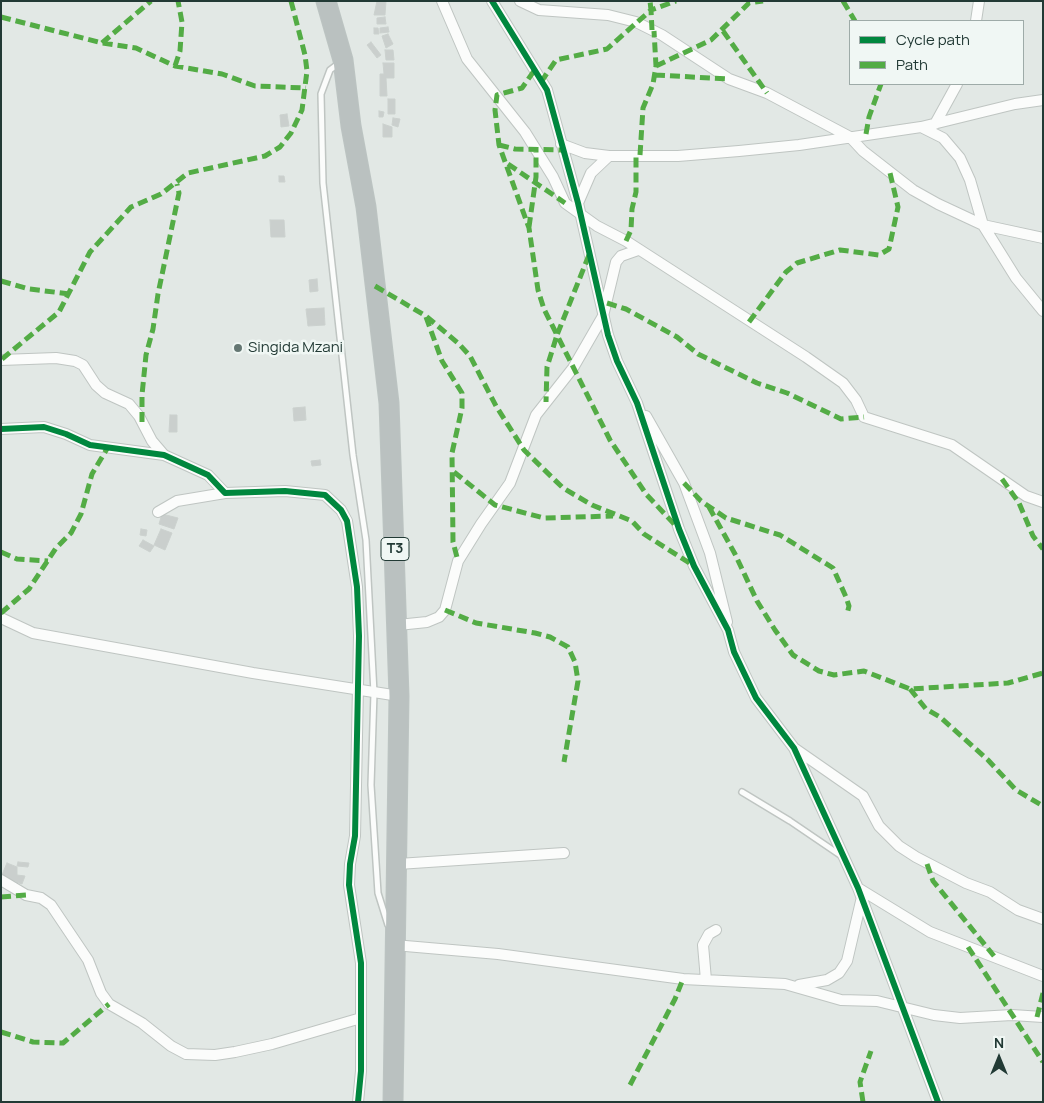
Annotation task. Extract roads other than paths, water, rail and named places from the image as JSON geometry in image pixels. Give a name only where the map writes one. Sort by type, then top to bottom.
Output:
[{"type":"highway","name":"T3","points":[[326,1],[342,60],[351,126],[366,207],[389,403],[399,696],[393,1102]]},
{"type":"street","points":[[442,1],[467,59],[525,132],[553,177],[565,203],[579,208],[597,226],[806,357],[843,383],[856,400],[864,417],[952,445],[1026,496],[1043,502]]},
{"type":"street","points":[[492,1],[547,90],[579,208],[603,316],[617,361],[637,403],[684,483],[718,577],[734,652],[756,698],[794,748],[860,893],[938,1102]]},
{"type":"street","points":[[520,1],[539,10],[602,14],[636,22],[662,35],[729,80],[766,93],[850,137],[863,151],[913,190],[983,225],[1043,238]]},
{"type":"street","points":[[976,20],[979,1]]},
{"type":"street","points":[[935,124],[956,85]]},
{"type":"street","points":[[561,144],[585,153],[609,156],[678,156],[850,137],[921,127],[1015,104],[1043,100]]},
{"type":"street","points":[[921,127],[943,138],[960,158],[970,180],[983,225],[1016,278],[1043,312]]},
{"type":"street","points":[[579,208],[591,173],[609,156]]},
{"type":"street","points":[[398,625],[428,622],[439,617],[445,610],[458,562],[481,524],[510,483],[536,415],[573,368],[603,316],[616,262],[622,256],[638,250]]},
{"type":"street","points":[[1,360],[56,358],[75,361],[83,365],[96,385],[134,410],[152,441],[164,455]]},
{"type":"street","points":[[637,403],[682,537],[694,566],[728,630]]},
{"type":"street","points":[[1,429],[44,427],[90,445],[164,455],[208,475],[225,492]]},
{"type":"street","points":[[158,512],[177,501],[225,492],[315,492],[331,498],[347,521],[357,587],[358,690],[355,836],[350,864],[349,885],[361,963],[361,1071],[358,1102]]},
{"type":"street","points":[[1,618],[33,633],[399,696]]},
{"type":"street","points":[[794,748],[863,796],[879,826],[905,850],[958,880],[990,892],[1018,910],[1043,919]]},
{"type":"street","points":[[398,864],[564,854]]},
{"type":"street","points":[[1,880],[26,895],[41,898],[51,905],[88,960],[102,994],[109,1004],[142,1023],[171,1046],[186,1054],[215,1055],[254,1048],[361,1018]]},
{"type":"street","points":[[860,893],[930,932],[1043,976]]},
{"type":"street","points":[[796,986],[827,980],[839,973],[847,961],[860,893]]},
{"type":"street","points":[[706,980],[703,945],[709,934],[716,930]]},
{"type":"street","points":[[394,945],[498,954],[706,980],[796,986],[841,1000],[901,1006],[934,1015],[960,1018],[1012,1015],[1043,1017]]},
{"type":"lane","points":[[342,60],[330,70],[321,94],[323,184],[352,455],[366,540],[374,693],[371,785],[378,893],[394,945]]},
{"type":"lane","points":[[742,792],[790,821],[843,857]]},
{"type":"place","name":"Singida Mzani","points":[[238,348]]}]
